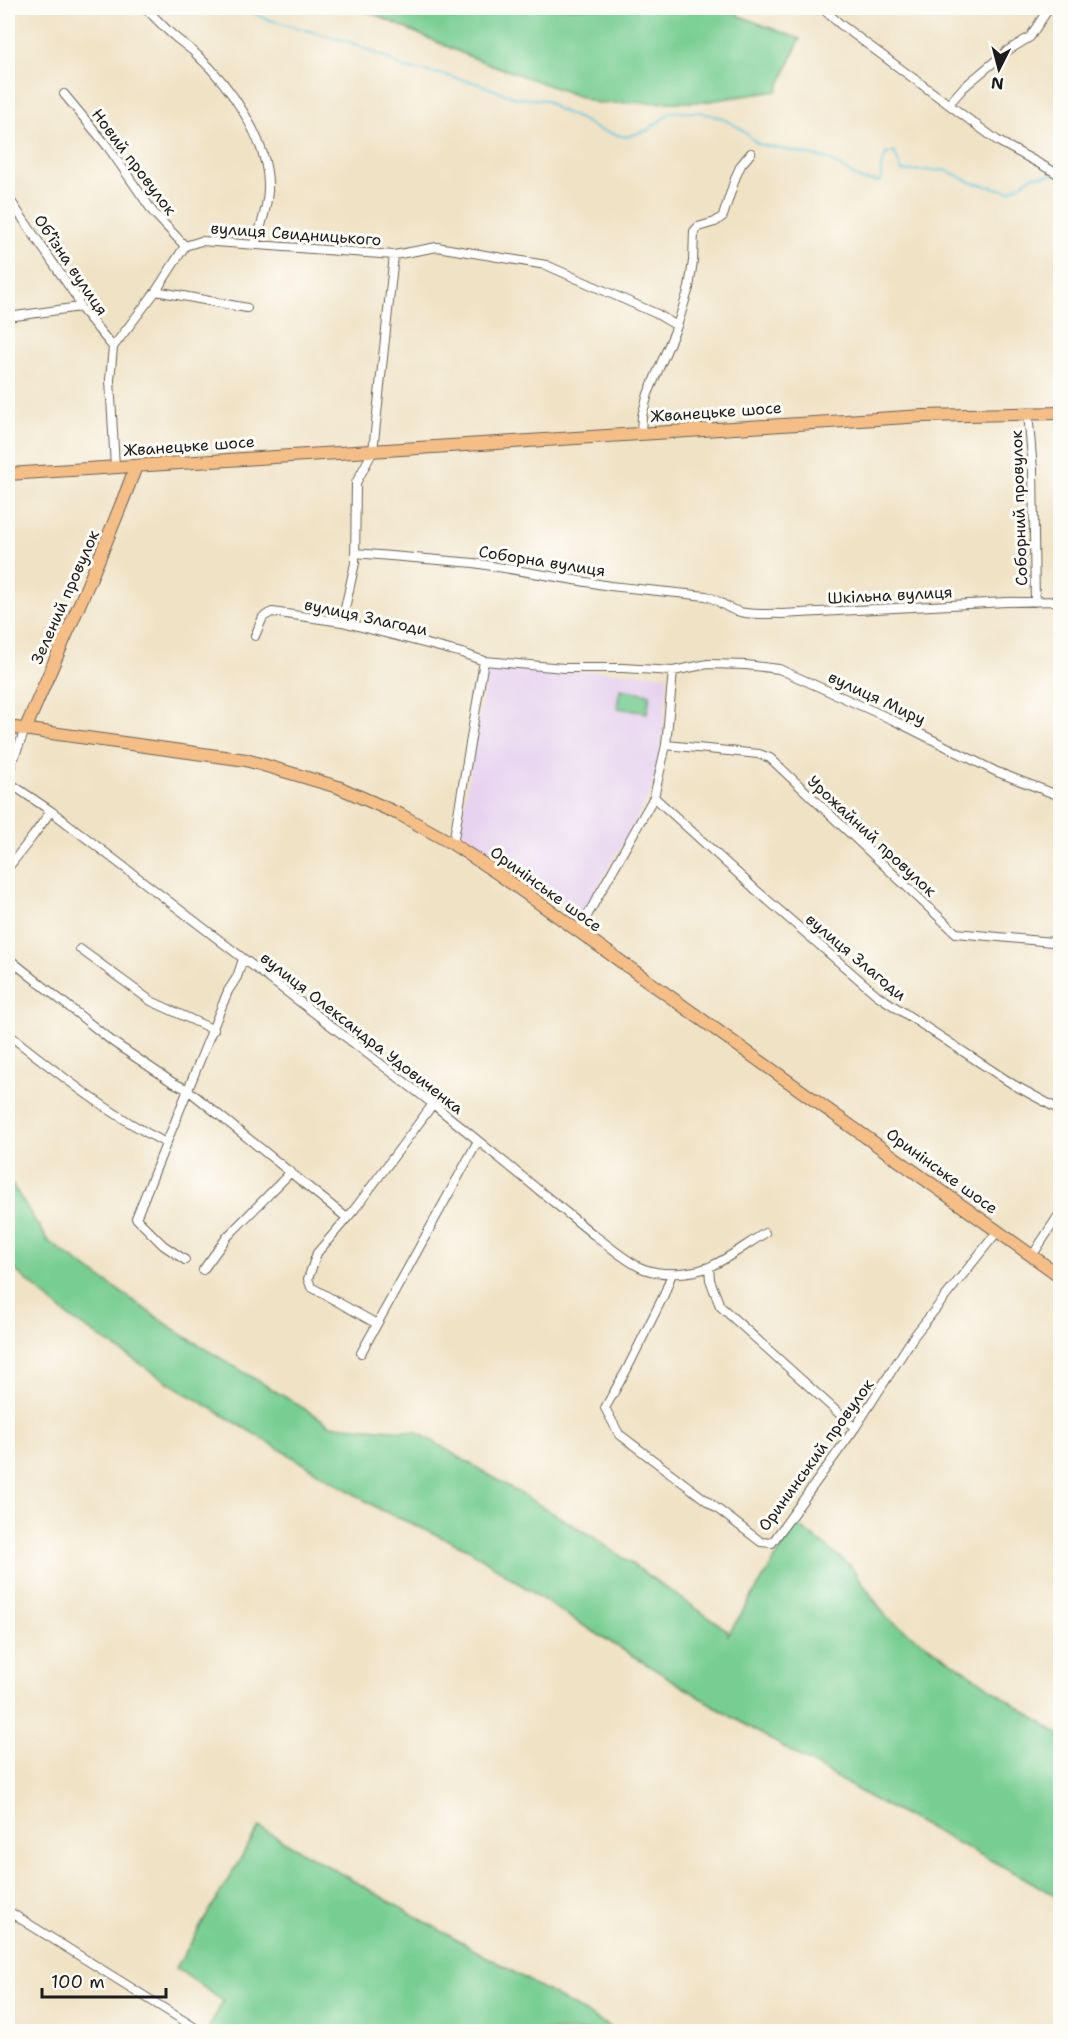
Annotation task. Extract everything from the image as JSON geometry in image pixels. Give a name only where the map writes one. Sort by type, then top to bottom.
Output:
[{"type":"main road","name":"Жванецьке шосе","points":[[8,474],[923,416],[1060,413]]},
{"type":"main road","name":"Зелений провулок","points":[[25,730],[110,536],[136,466]]},
{"type":"main road","name":"Оринінське шосе","points":[[8,727],[246,760],[338,786],[401,815],[453,844],[500,875],[1060,1276]]},
{"type":"street","points":[[145,8],[218,77],[242,111],[259,142],[266,166],[268,191],[263,220],[255,244]]},
{"type":"street","points":[[822,8],[840,24],[998,141],[1060,175]]},
{"type":"street","points":[[950,104],[963,87],[1007,51],[1030,37],[1049,8]]},
{"type":"street","name":"Новий провулок","points":[[64,94],[108,147],[153,212],[184,246]]},
{"type":"street","points":[[641,434],[642,416],[651,386],[677,326],[690,281],[694,231],[723,216],[736,176],[741,165],[751,153]]},
{"type":"street","name":"Обʼїзна вулиця","points":[[8,199],[77,298],[80,307],[113,347],[156,291],[184,246]]},
{"type":"street","name":"вулиця Свидницького","points":[[184,246],[201,241],[394,255],[437,247],[546,265],[657,314],[677,326]]},
{"type":"street","points":[[342,622],[355,553],[356,483],[373,450],[394,255]]},
{"type":"street","points":[[156,291],[247,308]]},
{"type":"street","points":[[8,317],[80,307]]},
{"type":"street","points":[[113,347],[110,380],[114,467]]},
{"type":"street","name":"Соборний провулок","points":[[1028,413],[1033,469],[1035,602]]},
{"type":"street","name":"Соборна вулиця","points":[[355,553],[474,563],[610,586],[706,596],[723,603]]},
{"type":"street","name":"Шкільна вулиця","points":[[723,603],[734,611],[782,614],[1060,602]]},
{"type":"street","name":"вулиця Злагоди","points":[[255,636],[263,617],[269,612],[342,622],[473,656],[484,661],[564,668],[673,671]]},
{"type":"street","points":[[453,844],[484,661]]},
{"type":"street","name":"вулиця Миру","points":[[673,671],[708,664],[779,669],[893,720],[997,772],[1060,796]]},
{"type":"street","points":[[578,932],[654,797],[666,745],[673,671]]},
{"type":"street","name":"Зелений провулок","points":[[8,773],[25,730]]},
{"type":"street","name":"Урожайний провулок","points":[[666,745],[759,754],[770,758],[956,933],[1052,942],[1060,945]]},
{"type":"street","name":"вулиця Олександра Удовиченка","points":[[8,782],[51,811],[433,1104],[594,1235],[632,1262],[658,1273],[709,1267],[765,1233]]},
{"type":"street","name":"вулиця Злагоди","points":[[654,797],[756,890],[877,995],[1014,1085],[1060,1110]]},
{"type":"street","points":[[8,868],[51,811]]},
{"type":"street","points":[[80,949],[151,1001],[213,1030]]},
{"type":"street","points":[[8,958],[113,1042],[172,1082],[188,1090],[348,1218]]},
{"type":"street","points":[[185,1260],[163,1245],[136,1218],[243,959]]},
{"type":"street","points":[[8,1034],[90,1098],[136,1128],[166,1143]]},
{"type":"street","points":[[377,1324],[311,1287],[308,1282],[317,1253],[348,1218],[433,1104]]},
{"type":"street","points":[[361,1353],[478,1141]]},
{"type":"street","points":[[203,1270],[227,1237],[291,1172]]},
{"type":"street","points":[[1032,1256],[1060,1213]]},
{"type":"street","name":"Орининський провулок","points":[[672,1273],[664,1295],[627,1370],[604,1408],[619,1434],[761,1542],[772,1543],[855,1428],[914,1336],[997,1232]]},
{"type":"street","points":[[709,1267],[710,1280],[720,1306],[855,1428]]},
{"type":"street","points":[[8,1911],[197,2029]]},
{"type":"shaded area","points":[[488,663],[564,672],[668,675],[662,744],[650,795],[582,915],[460,830]]},
{"type":"green space","points":[[360,8],[740,8],[737,15],[800,39],[777,91],[702,102],[597,103],[473,58]]},
{"type":"green space","points":[[950,8],[976,8],[980,17],[960,15]]},
{"type":"green space","points":[[620,689],[650,694],[647,713],[617,708]]},
{"type":"green space","points":[[8,1178],[48,1241],[181,1334],[331,1425],[417,1432],[590,1535],[727,1630],[728,1635],[797,1524],[850,1565],[887,1618],[1060,1735],[1060,1899],[1023,1877],[869,1797],[727,1714],[560,1611],[468,1549],[381,1510],[176,1387],[70,1318],[8,1264]]},
{"type":"green space","points":[[259,1827],[617,2031],[207,2031],[223,2001],[176,1968]]},
{"type":"waterway","points":[[243,8],[266,19],[349,42],[387,58],[403,68],[476,83],[516,98],[546,100],[557,109],[599,130],[626,137],[648,130],[671,112],[699,112],[722,118],[741,129],[758,144],[828,159],[861,180],[881,182],[881,168],[886,154],[894,152],[902,171],[945,170],[973,183],[1010,191],[1033,176],[1055,175]]}]
